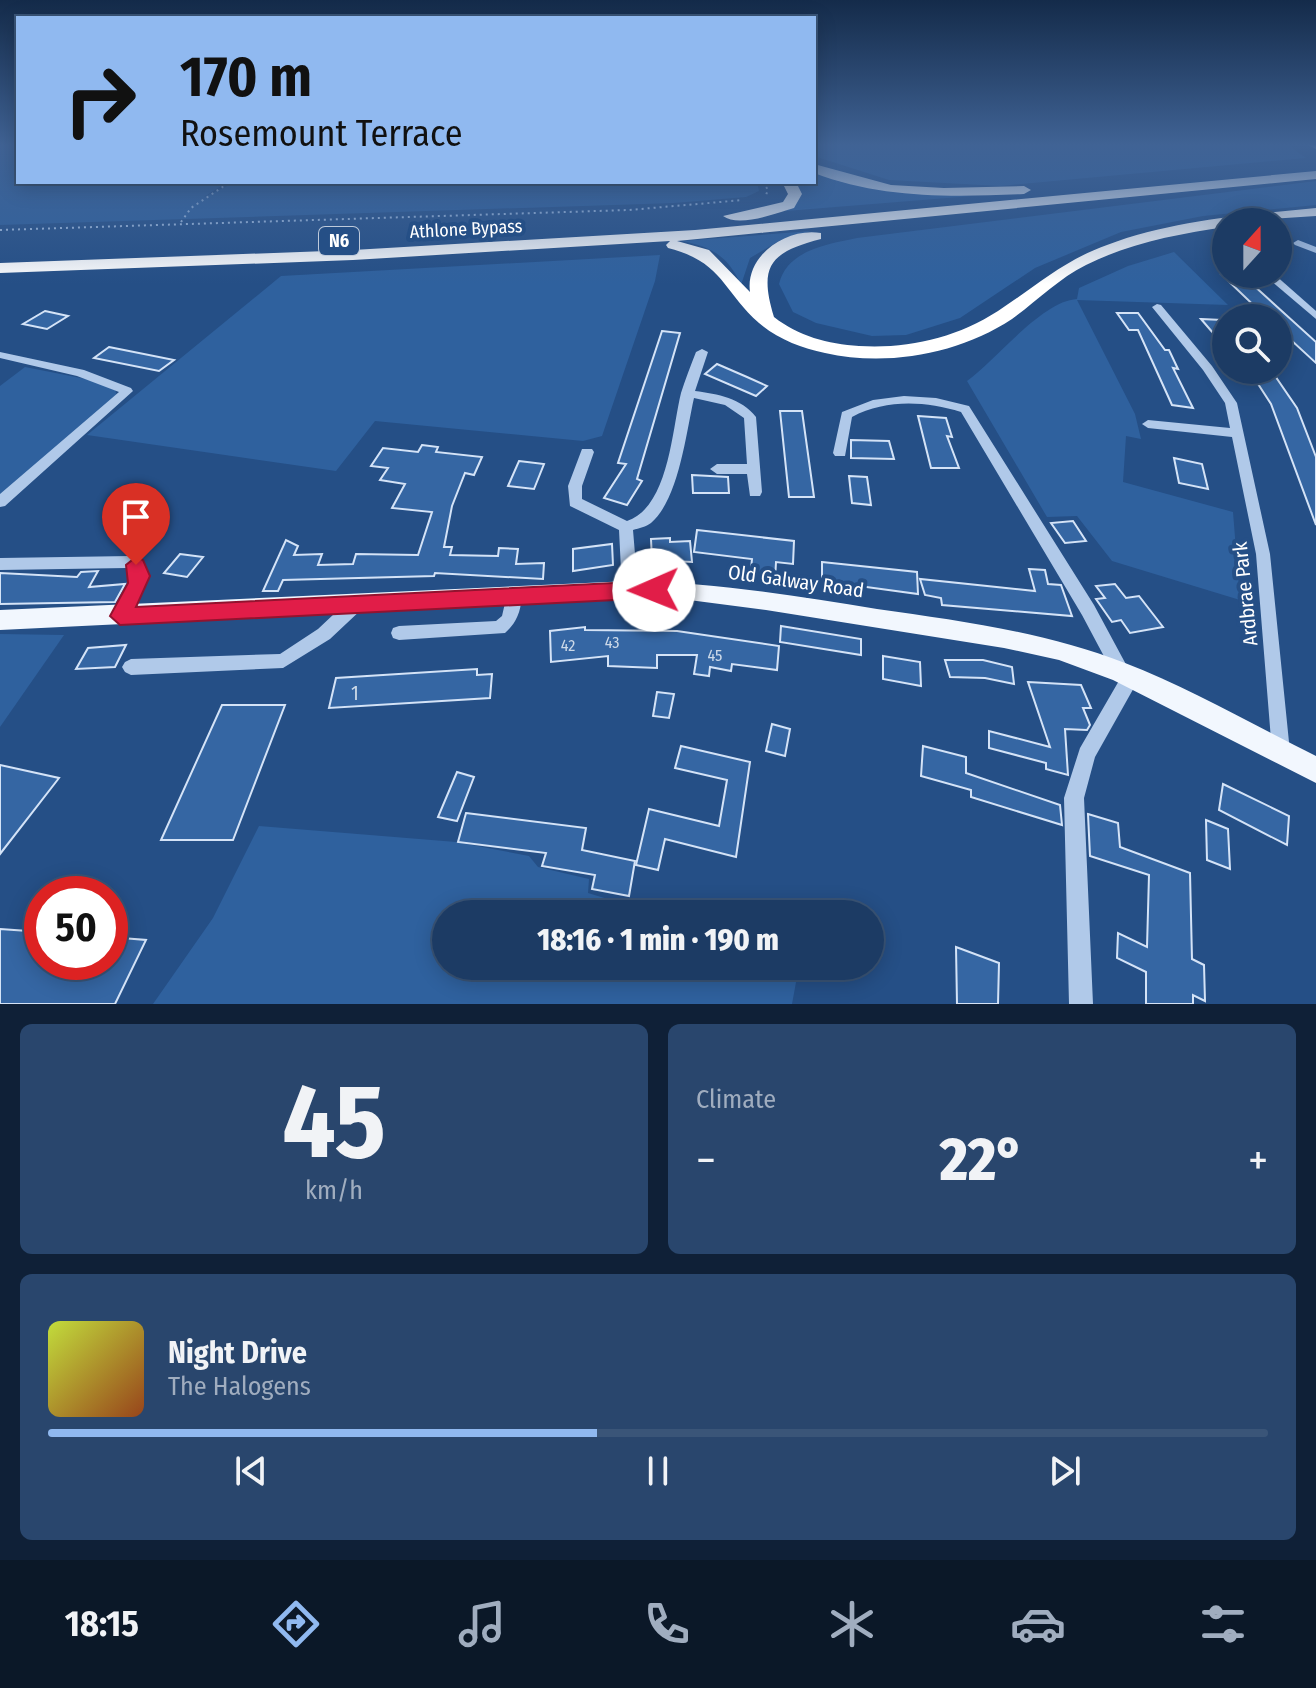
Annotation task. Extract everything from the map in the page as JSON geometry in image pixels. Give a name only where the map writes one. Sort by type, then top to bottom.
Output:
[{"type":"highway","points":[[677,223],[779,209],[794,201],[791,191]]},
{"type":"highway","points":[[914,191],[956,191]]},
{"type":"highway","name":"Athlone Bypass","points":[[0,253],[418,238],[677,223],[947,204],[1068,191]]},
{"type":"highway","name":"Athlone Bypass","points":[[0,268],[555,244],[800,227],[1128,191]]},
{"type":"highway","points":[[766,320],[757,294],[755,274],[772,254],[784,246],[818,235],[924,222],[1002,207]]},
{"type":"highway","points":[[1292,215],[1316,212]]},
{"type":"highway","points":[[555,244],[695,248],[720,263],[735,290],[766,320],[801,340],[846,351],[926,349],[980,330],[1047,281],[1096,255],[1156,235],[1212,225]]},
{"type":"main road","name":"Old Galway Road","points":[[0,620],[630,590],[708,593],[1004,638],[1059,650],[1126,674],[1316,770]]},
{"type":"street","points":[[1298,243],[1316,250]]},
{"type":"street","points":[[1284,288],[1316,316]]},
{"type":"street","name":"Ardbrae Park","points":[[1157,307],[1208,368],[1231,403],[1263,554],[1281,752]]},
{"type":"street","points":[[587,452],[575,486],[575,502],[626,527],[645,520],[662,492],[687,394],[702,352]]},
{"type":"street","points":[[0,355],[80,373],[127,391],[125,396],[0,502]]},
{"type":"street","points":[[687,394],[712,397],[746,411],[753,425],[755,492]]},
{"type":"street","points":[[840,453],[846,415],[859,407],[878,403],[921,402],[965,409],[1126,674],[1087,754],[1074,798],[1081,1004]]},
{"type":"street","points":[[1148,424],[1238,433]]},
{"type":"street","points":[[717,469],[754,469]]},
{"type":"street","points":[[626,527],[630,590]]},
{"type":"street","points":[[0,564],[131,562],[140,576],[120,616]]},
{"type":"street","points":[[399,633],[499,628],[509,620],[514,595]]},
{"type":"street","points":[[131,667],[283,661],[324,634],[357,603]]},
{"type":"path","points":[[181,222],[191,208],[217,191]]},
{"type":"path","points":[[764,196],[767,191]]},
{"type":"path","points":[[0,230],[629,210],[754,199]]},
{"type":"shaded area","points":[[0,191],[213,191],[204,197],[217,191],[759,191],[746,197],[674,203],[0,225]]},
{"type":"shaded area","points":[[792,191],[899,191],[972,196],[786,211]]},
{"type":"shaded area","points":[[1237,191],[1316,191],[1316,205],[1212,208],[1212,215],[1121,232],[1035,268],[960,318],[906,335],[872,336],[816,323],[793,312],[779,284],[783,273],[800,256],[822,246],[857,238]]},
{"type":"shaded area","points":[[811,231],[779,241],[750,258],[741,285],[731,267],[718,254],[682,241]]},
{"type":"shaded area","points":[[1174,252],[1227,304],[1077,300],[1135,414],[1141,439],[1126,436],[1123,482],[1233,512],[1240,600],[1112,561],[1077,516],[1047,517],[967,381],[1035,320],[1063,302],[1077,299],[1079,288],[1128,266]]},
{"type":"shaded area","points":[[660,255],[655,281],[602,436],[583,441],[375,421],[336,471],[87,435],[281,276]]},
{"type":"shaded area","points":[[25,367],[91,380],[115,390],[117,395],[0,495],[0,386]]},
{"type":"shaded area","points":[[0,634],[64,635],[0,727]]},
{"type":"shaded area","points":[[259,826],[456,842],[529,856],[538,867],[589,879],[588,893],[611,900],[432,900],[432,980],[796,980],[792,1004],[153,1004],[213,918]]},
{"type":"building","points":[[1236,288],[1256,288],[1274,304],[1252,304]]},
{"type":"building","points":[[45,311],[68,316],[47,329],[23,324]]},
{"type":"building","points":[[1117,313],[1138,313],[1165,350],[1169,350],[1178,369],[1173,368],[1193,408],[1172,405],[1138,330],[1129,330]]},
{"type":"building","points":[[1201,319],[1212,320],[1212,332]]},
{"type":"building","points":[[1292,320],[1316,342],[1316,363],[1292,341]]},
{"type":"building","points":[[662,331],[680,333],[637,479],[642,481],[627,505],[604,498],[626,464],[618,463]]},
{"type":"building","points":[[109,347],[174,360],[159,371],[94,358]]},
{"type":"building","points":[[717,364],[767,386],[756,396],[705,374]]},
{"type":"building","points":[[1258,384],[1281,384],[1297,408],[1316,457],[1316,525],[1271,404]]},
{"type":"building","points":[[780,411],[802,411],[814,497],[789,497]]},
{"type":"building","points":[[918,416],[946,418],[952,437],[947,436],[959,468],[931,468]]},
{"type":"building","points":[[851,440],[889,441],[894,459],[851,458]]},
{"type":"building","points":[[422,445],[438,447],[436,452],[482,457],[474,475],[465,473],[452,506],[444,547],[452,547],[450,555],[498,556],[499,548],[518,549],[516,564],[544,563],[543,579],[435,573],[434,576],[283,580],[278,591],[263,591],[286,540],[298,546],[294,555],[322,554],[318,565],[353,564],[356,554],[418,555],[432,512],[392,508],[405,484],[380,480],[388,468],[371,466],[383,448],[418,452]]},
{"type":"building","points":[[1174,458],[1202,464],[1208,489],[1179,483]]},
{"type":"building","points":[[519,461],[544,464],[534,489],[508,486]]},
{"type":"building","points":[[692,475],[728,477],[729,493],[693,493]]},
{"type":"building","points":[[849,476],[867,477],[871,505],[852,503]]},
{"type":"building","points":[[1073,521],[1086,541],[1065,543],[1051,523]]},
{"type":"building","points":[[697,530],[794,541],[793,564],[776,562],[775,581],[750,578],[752,559],[694,552]]},
{"type":"building","points":[[670,538],[670,542],[690,541],[692,562],[652,560],[651,539]]},
{"type":"building","points":[[612,544],[613,565],[573,571],[573,549]]},
{"type":"building","points":[[180,554],[203,557],[187,577],[164,573]]},
{"type":"building","points":[[822,562],[917,572],[918,594],[822,581]]},
{"type":"building","points":[[1029,569],[1045,570],[1048,584],[1061,585],[1072,616],[942,605],[941,598],[925,595],[920,579],[1035,591]]},
{"type":"building","points":[[98,571],[89,587],[125,584],[115,602],[0,604],[0,573],[77,577],[81,572]]},
{"type":"building","points":[[1115,584],[1126,598],[1139,596],[1163,627],[1130,633],[1121,620],[1112,622],[1096,599],[1105,598],[1096,586]]},
{"type":"building","points":[[781,626],[861,639],[861,655],[780,642]]},
{"type":"building","points":[[585,627],[585,630],[677,631],[779,646],[777,670],[732,664],[731,671],[710,667],[709,676],[694,674],[697,655],[657,655],[657,668],[608,666],[608,656],[551,662],[550,631]]},
{"type":"building","points":[[126,645],[115,667],[76,669],[88,648]]},
{"type":"building","points":[[883,656],[920,662],[921,686],[883,679]]},
{"type":"building","points":[[945,660],[983,660],[1012,667],[1014,684],[985,678],[950,677]]},
{"type":"building","points":[[477,669],[477,675],[492,674],[490,698],[329,708],[336,678]]},
{"type":"building","points":[[1028,682],[1081,685],[1091,708],[1083,708],[1090,725],[1087,730],[1065,729],[1068,775],[1046,769],[1046,763],[989,748],[989,731],[1050,747]]},
{"type":"building","points":[[657,692],[674,694],[669,718],[653,716]]},
{"type":"building","points":[[222,705],[285,705],[233,840],[161,840]]},
{"type":"building","points":[[772,724],[790,729],[785,756],[766,751]]},
{"type":"building","points":[[681,746],[750,762],[736,857],[665,839],[658,870],[636,865],[649,809],[719,826],[727,780],[675,768]]},
{"type":"building","points":[[923,746],[966,757],[966,773],[1060,805],[1062,825],[971,797],[971,790],[921,776]]},
{"type":"building","points":[[0,765],[59,778],[0,854]]},
{"type":"building","points":[[457,772],[474,777],[457,821],[438,817]]},
{"type":"building","points":[[1223,784],[1289,816],[1287,845],[1219,810]]},
{"type":"building","points":[[466,813],[586,828],[582,850],[635,861],[629,896],[592,889],[595,875],[542,866],[546,853],[458,842]]},
{"type":"building","points":[[1088,814],[1118,823],[1120,847],[1190,873],[1192,959],[1204,965],[1205,1001],[1193,995],[1193,1004],[1146,1004],[1146,972],[1117,958],[1118,933],[1147,947],[1149,875],[1090,856]]},
{"type":"building","points":[[1206,820],[1228,829],[1230,869],[1207,860]]},
{"type":"building","points":[[0,929],[24,931],[24,980],[127,980],[115,1004],[0,1004]]},
{"type":"building","points":[[128,938],[146,940],[128,977]]},
{"type":"building","points":[[956,947],[999,963],[998,1004],[957,1004]]},
{"type":"route","points":[[136,565],[140,576],[138,584],[120,616],[654,590]]}]
